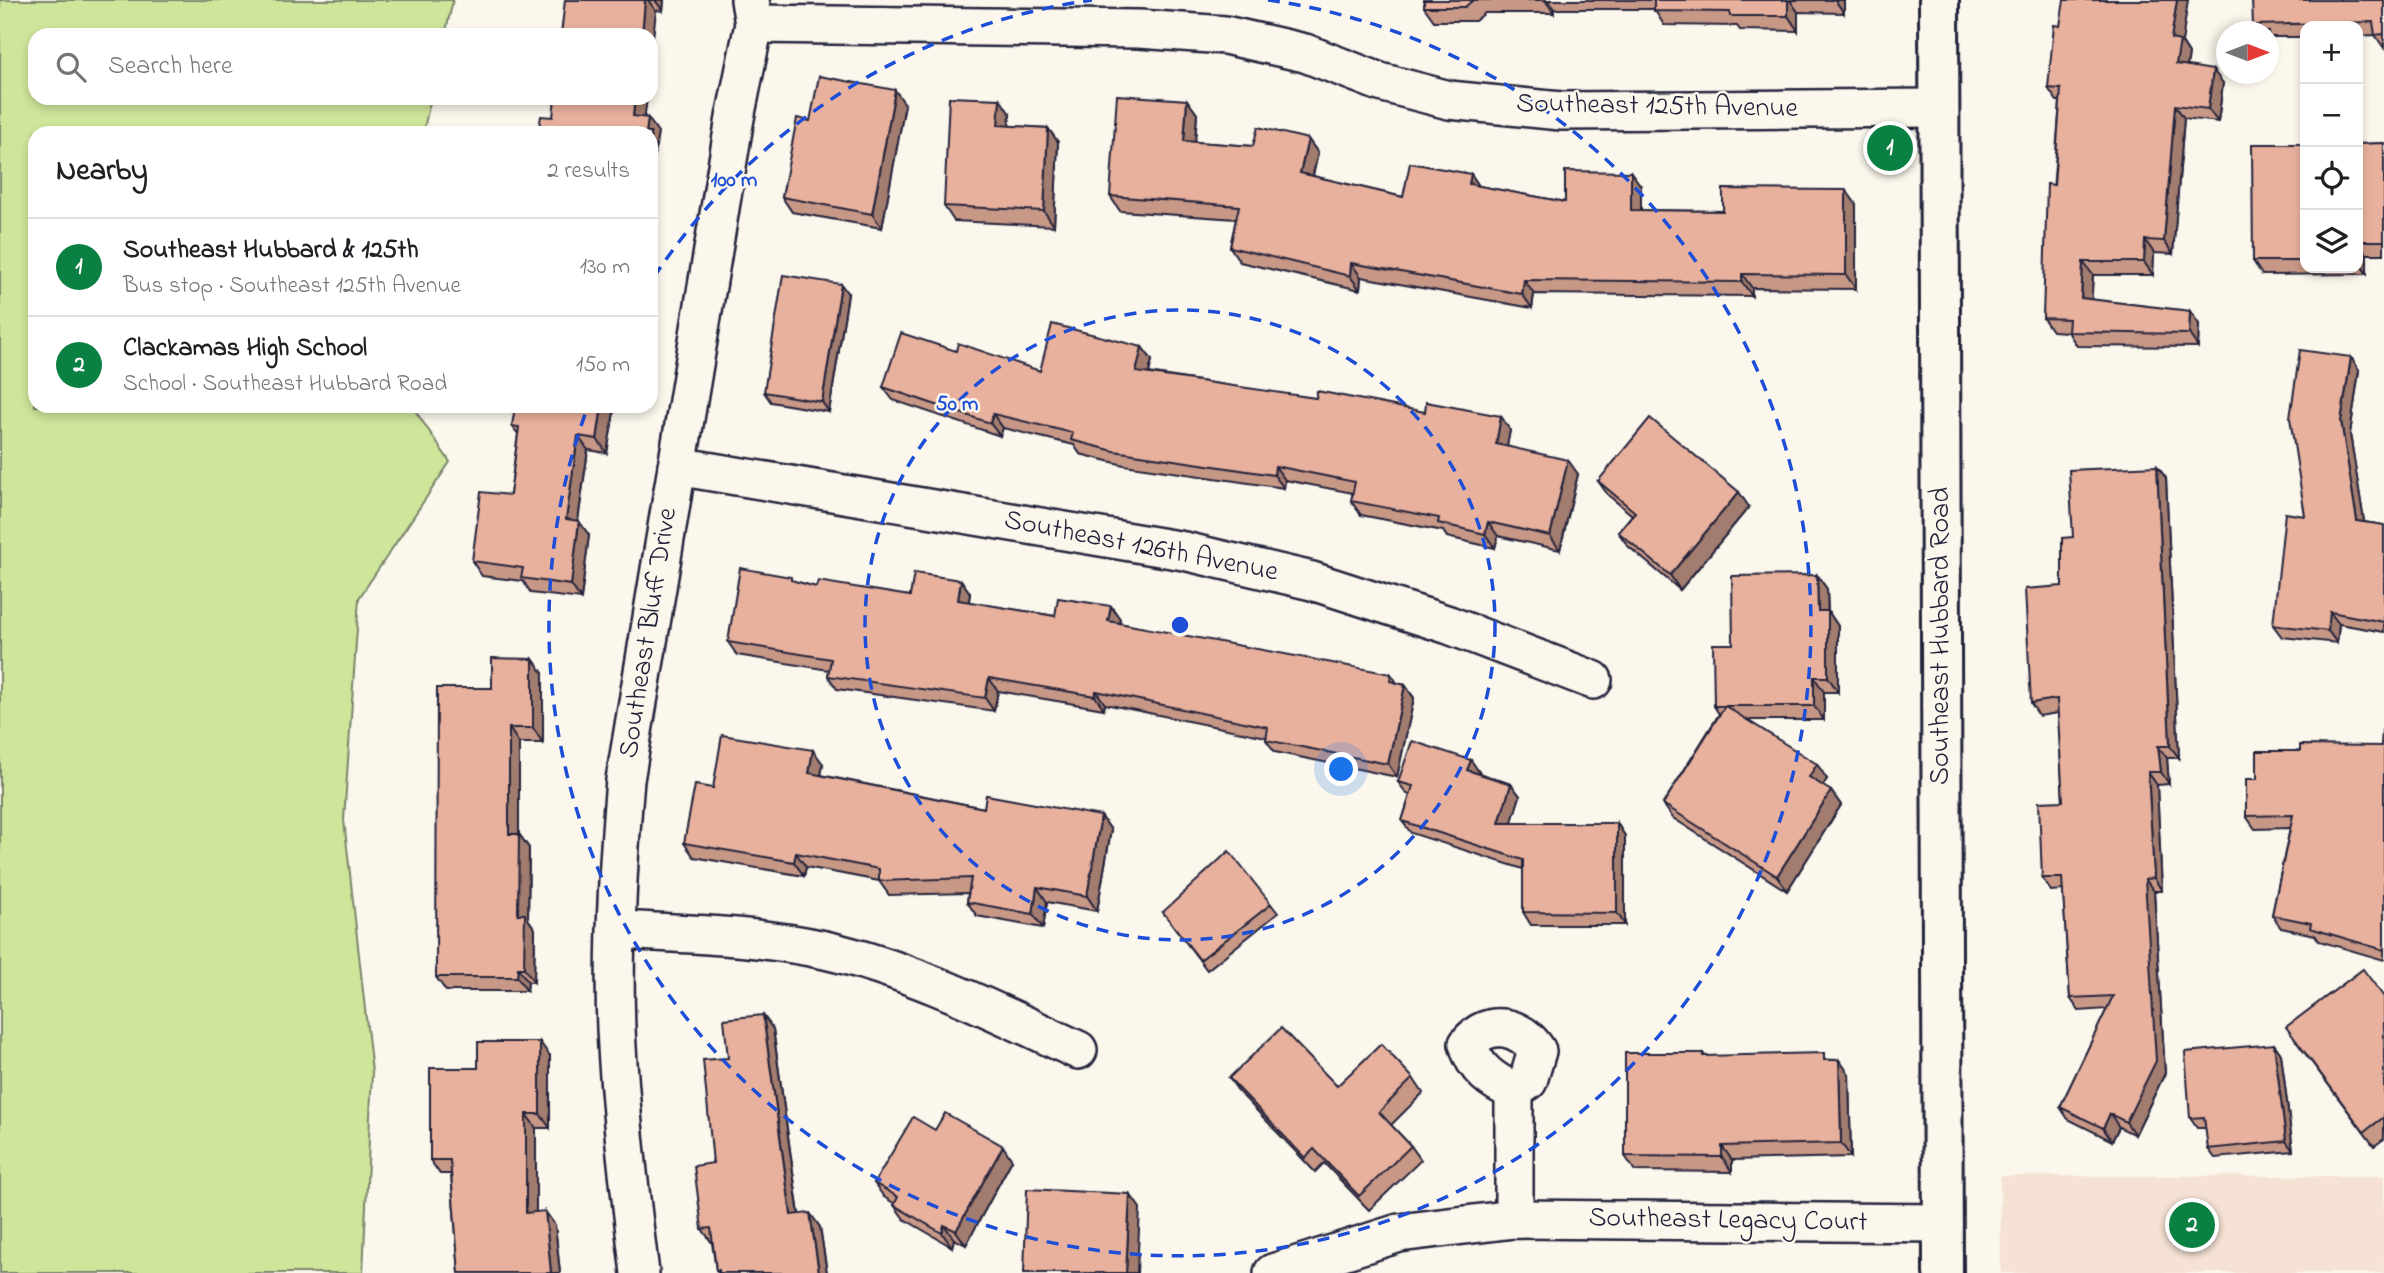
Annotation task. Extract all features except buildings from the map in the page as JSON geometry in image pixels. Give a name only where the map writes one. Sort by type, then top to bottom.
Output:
[{"type":"main road","name":"Southeast Hubbard Road","points":[[1939,0],[1943,1273]]},
{"type":"street","name":"Southeast 125th Avenue","points":[[752,12],[1225,34],[1305,53],[1381,82],[1448,100],[1561,111],[1939,108]]},
{"type":"street","name":"Southeast Bluff Drive","points":[[640,1273],[622,1114],[616,1028],[625,780],[752,12]]},
{"type":"street","name":"Southeast 126th Avenue","points":[[677,466],[1223,560],[1312,581],[1448,625],[1593,680]]},
{"type":"street","points":[[618,930],[755,937],[826,950],[895,970],[1078,1050]]},
{"type":"street","points":[[1514,1091],[1514,1219]]},
{"type":"street","name":"Southeast Legacy Court","points":[[1273,1273],[1399,1233],[1514,1219],[1943,1223]]},
{"type":"shaded area","points":[[2000,1176],[2384,1176],[2384,1273],[2001,1273]]},
{"type":"green space","points":[[0,0],[453,0],[447,28],[28,28],[28,105],[429,105],[425,126],[28,126],[28,413],[417,413],[450,462],[359,598],[344,820],[372,1072],[363,1273],[0,1273]]},
{"type":"place","name":"Southeast Hubbard & 125th","points":[[1890,148]]},
{"type":"place","name":"Clackamas High School","points":[[2192,1225]]}]
